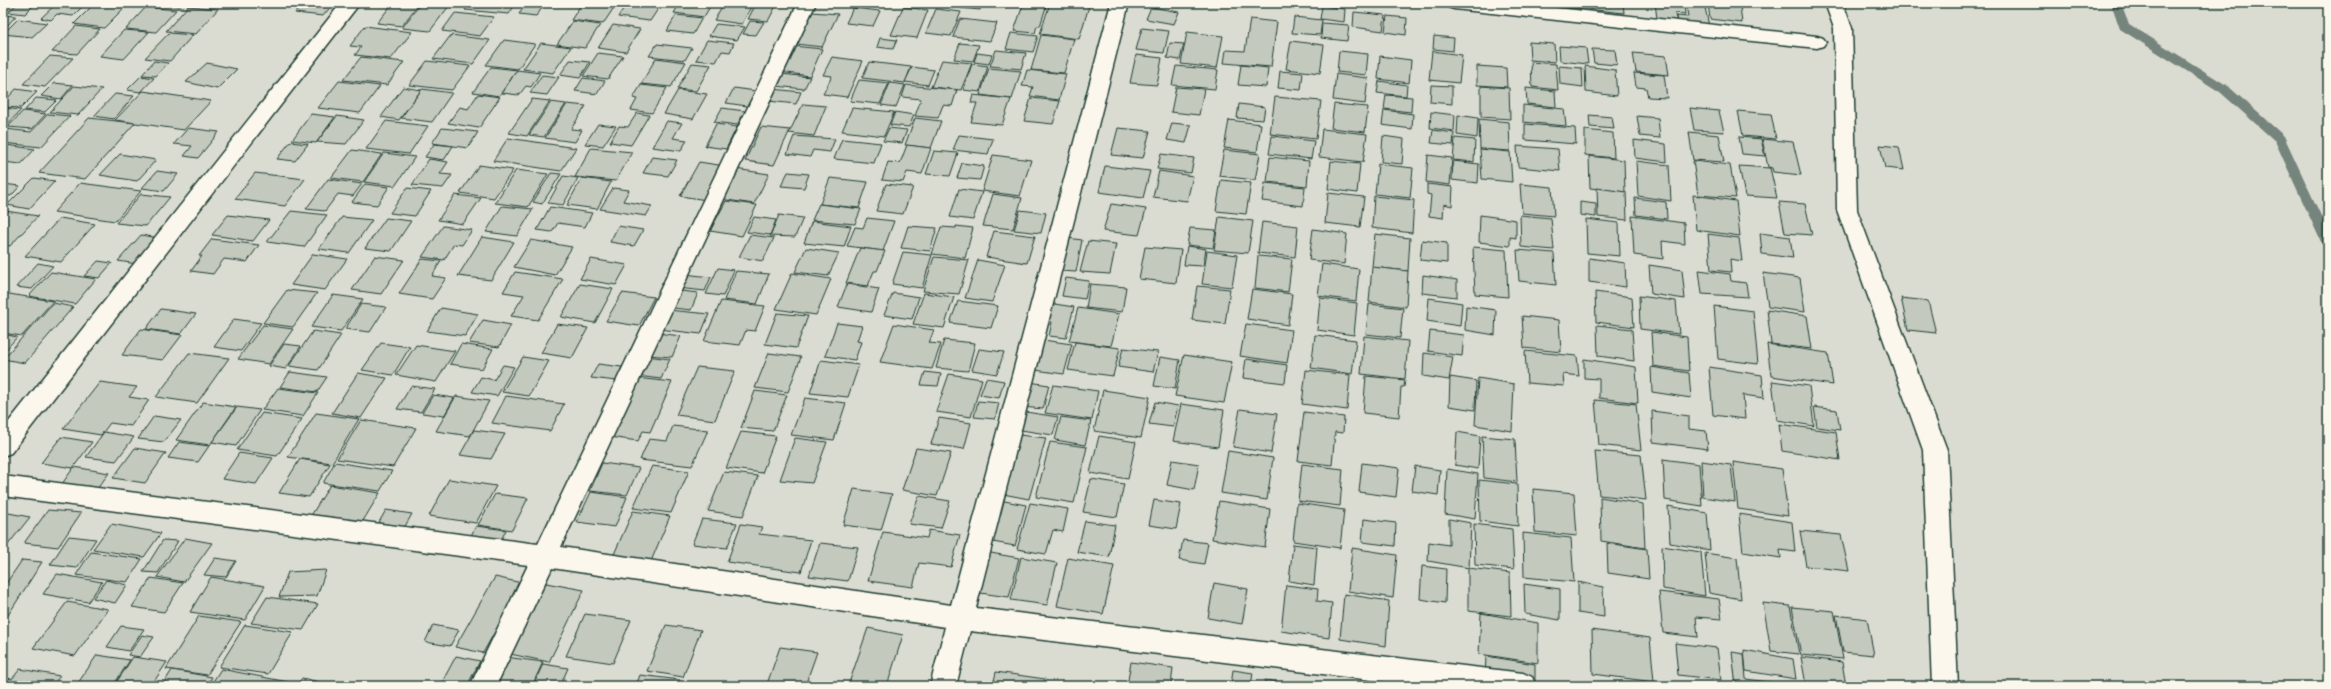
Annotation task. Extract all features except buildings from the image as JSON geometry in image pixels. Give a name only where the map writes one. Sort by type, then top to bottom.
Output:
[{"type":"street","points":[[7,435],[351,3]]},
{"type":"street","points":[[483,686],[807,3]]},
{"type":"street","points":[[943,686],[1120,3]]},
{"type":"street","points":[[1454,3],[1817,42]]},
{"type":"street","points":[[1834,3],[1843,28],[1847,210],[1935,450],[1949,683]]},
{"type":"street","points":[[3,486],[545,556],[961,618],[1523,686]]},
{"type":"shaded area","points":[[3,3],[2328,3],[2328,686],[3,686]]},
{"type":"waterway","points":[[2116,3],[2124,26],[2224,89],[2280,139],[2328,244]]}]
